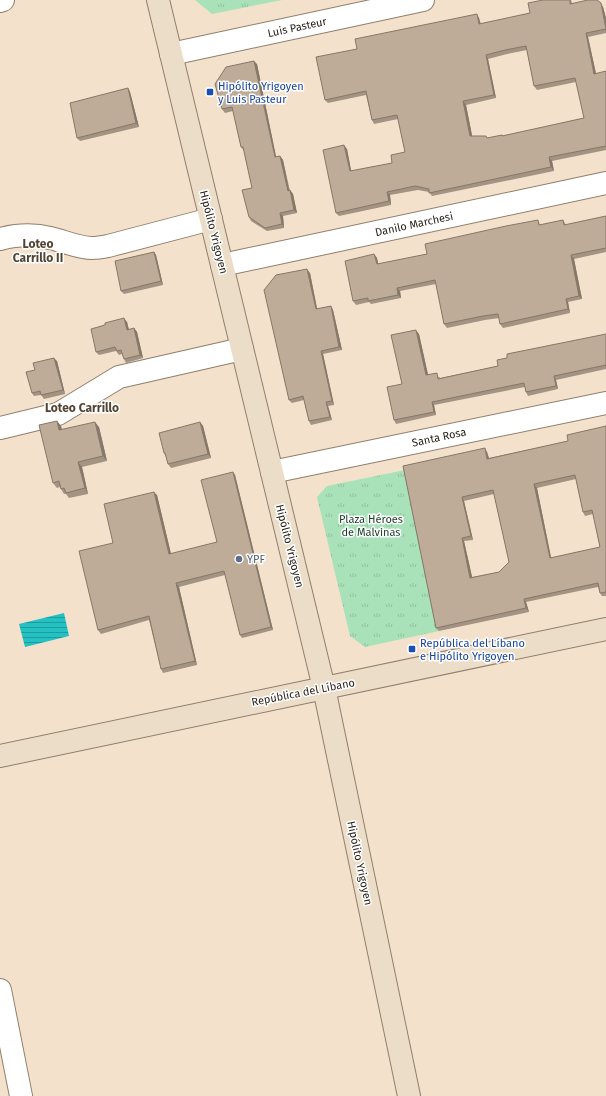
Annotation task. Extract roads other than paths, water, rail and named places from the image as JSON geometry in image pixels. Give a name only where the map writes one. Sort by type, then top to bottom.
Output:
[{"type":"main road","name":"Hipólito Yrigoyen","points":[[158,0],[324,688],[409,1096]]},
{"type":"main road","name":"República del Líbano","points":[[0,756],[606,629]]},
{"type":"street","name":"Luis Pasteur","points":[[171,54],[423,0]]},
{"type":"street","name":"Danilo Marchesi","points":[[222,265],[606,182]]},
{"type":"street","points":[[0,239],[12,236],[48,237],[83,247],[93,248],[108,246],[211,219]]},
{"type":"street","points":[[0,428],[58,414],[119,377],[242,349]]},
{"type":"street","name":"Santa Rosa","points":[[272,472],[606,403]]},
{"type":"street","points":[[0,990],[21,1096]]},
{"type":"water","points":[[64,613],[69,636],[25,647],[19,624]]},
{"type":"place","name":"Hipólito Yrigoyen y Luis Pasteur","points":[[210,92]]},
{"type":"place","name":"YPF","points":[[239,559]]},
{"type":"place","name":"República del Líbano e Hipólito Yrigoyen","points":[[412,649]]},
{"type":"district","name":"Loteo Carrillo II","points":[[38,251]]},
{"type":"district","name":"Loteo Carrillo","points":[[82,408]]},
{"type":"park label","name":"Plaza Héroes de Malvinas","points":[[371,525]]}]
